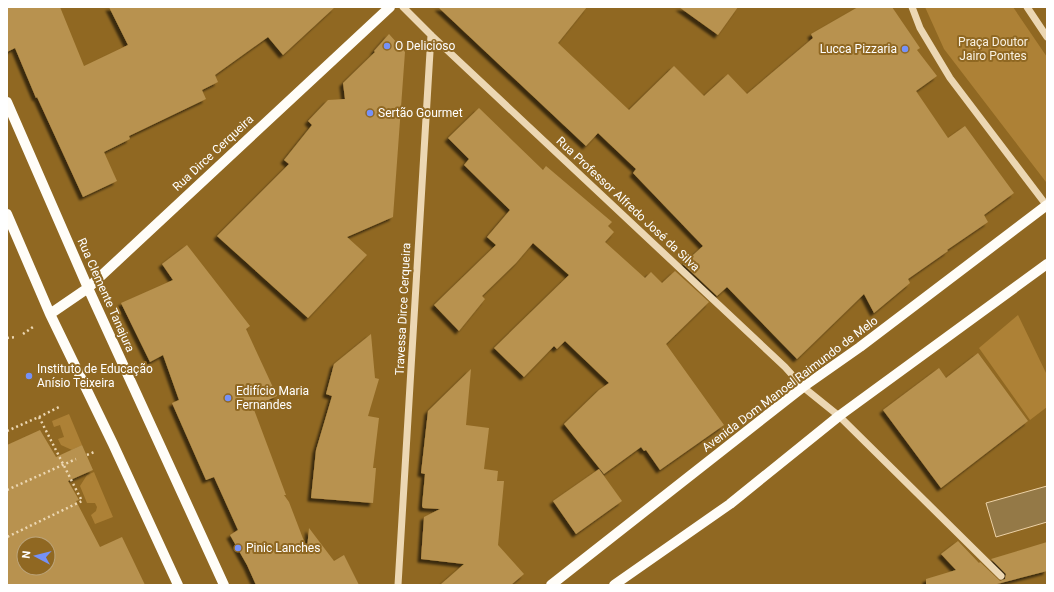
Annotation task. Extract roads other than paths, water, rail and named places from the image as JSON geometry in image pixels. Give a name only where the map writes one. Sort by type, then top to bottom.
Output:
[{"type":"main road","name":"Rua Dirce Cerqueira","points":[[50,314],[88,288],[334,57],[390,7]]},
{"type":"main road","name":"Rua Clemente Tanajura","points":[[7,102],[88,288],[224,585]]},
{"type":"main road","name":"Avenida Dom Manoel Raimundo de Melo","points":[[551,585],[803,387],[860,347],[1047,206]]},
{"type":"main road","points":[[7,214],[50,314],[113,444],[178,585]]},
{"type":"main road","points":[[614,585],[730,504],[839,416],[1047,264]]},
{"type":"street","name":"Rua Professor Alfredo José da Silva","points":[[403,7],[431,35],[785,366],[803,387],[839,416],[1001,576]]},
{"type":"street","points":[[912,7],[920,28],[950,78],[1047,206]]},
{"type":"street","points":[[1027,7],[1047,37]]},
{"type":"street","name":"Travessa Dirce Cerqueira","points":[[398,585],[431,35]]},
{"type":"place","name":"O Delicioso","points":[[387,46]]},
{"type":"place","name":"Lucca Pizzaria","points":[[905,49]]},
{"type":"place","name":"Sertão Gourmet","points":[[370,113]]},
{"type":"place","name":"Instituto de Educação Anísio Teixeira","points":[[29,376]]},
{"type":"place","name":"Edifício Maria Fernandes","points":[[228,398]]},
{"type":"place","name":"Pinic Lanches","points":[[238,548]]},
{"type":"park label","name":"Praça Doutor Jairo Pontes","points":[[993,49]]}]
